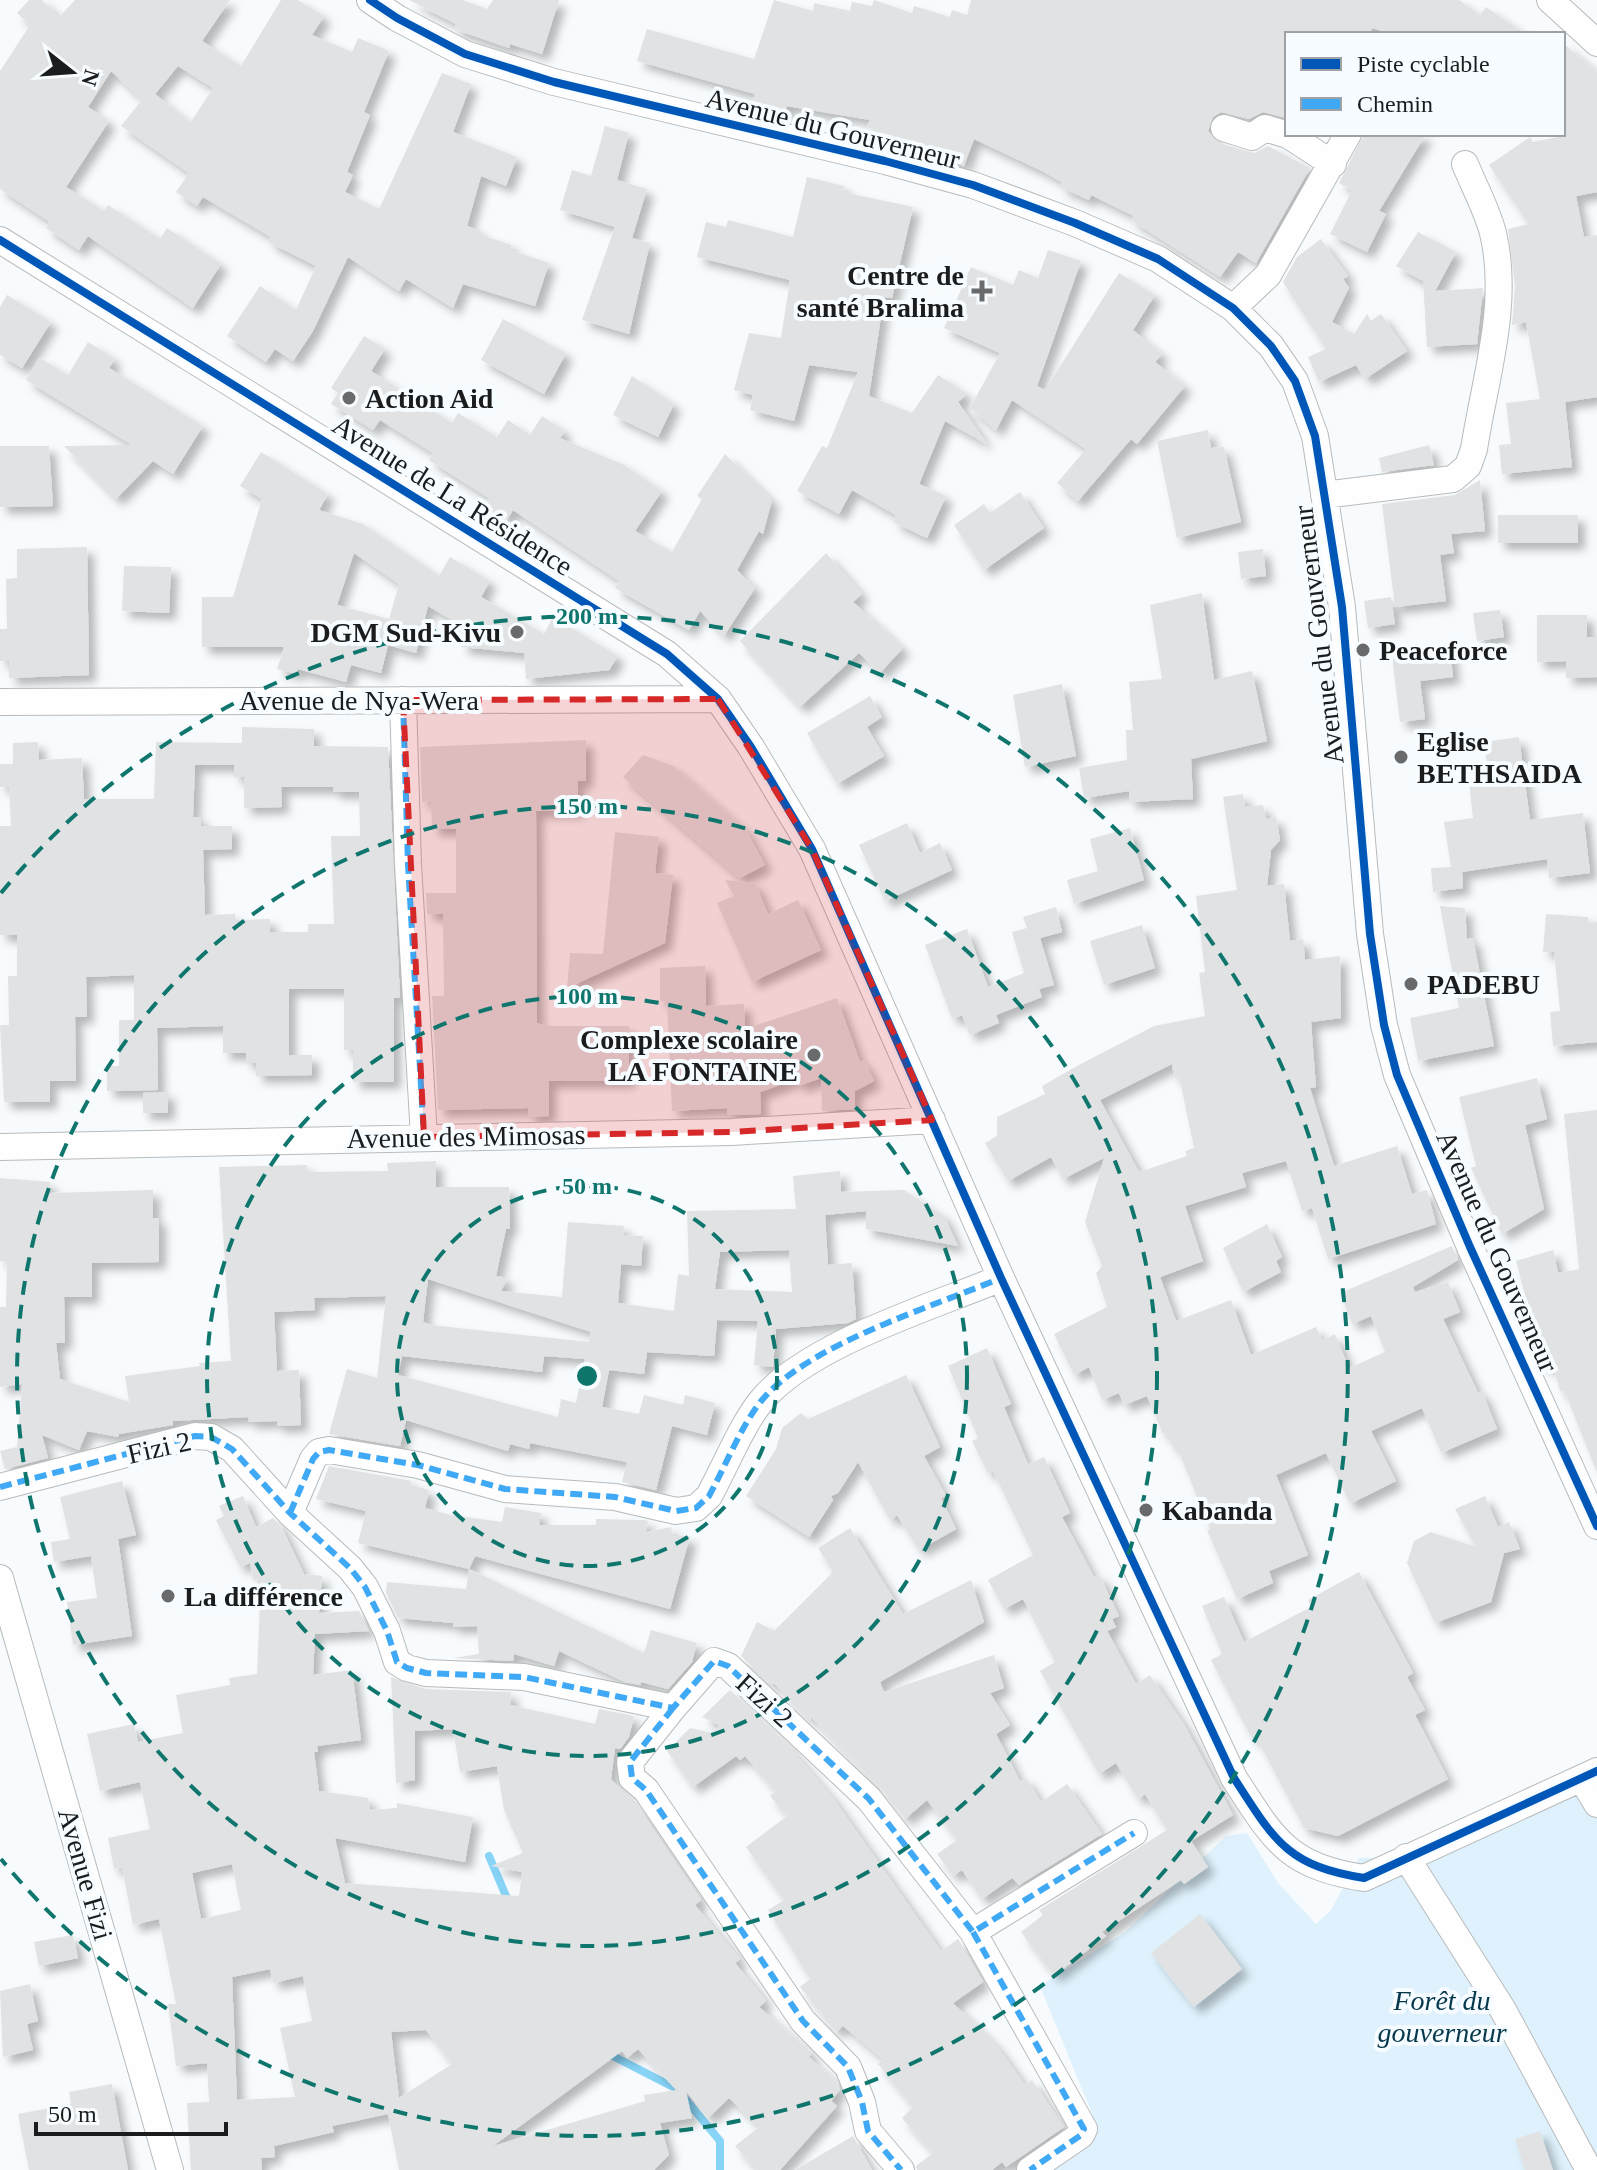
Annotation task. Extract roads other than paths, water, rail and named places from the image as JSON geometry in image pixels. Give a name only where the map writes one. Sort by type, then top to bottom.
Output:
[{"type":"street","name":"Avenue du Gouverneur","points":[[370,0],[465,54],[554,82],[973,185],[1158,259],[1233,308],[1271,346],[1295,381],[1315,436],[1342,607],[1370,934],[1394,1063],[1470,1247],[1597,1526]]},
{"type":"street","points":[[1550,0],[1597,43]]},
{"type":"street","points":[[1224,128],[1252,137],[1265,128],[1285,134]]},
{"type":"street","points":[[1290,136],[1333,164]]},
{"type":"street","points":[[1233,308],[1268,275],[1347,136]]},
{"type":"street","points":[[1324,495],[1453,479],[1468,466],[1474,449],[1499,295],[1492,231],[1465,164]]},
{"type":"street","name":"Avenue de La Résidence","points":[[0,240],[667,654],[718,699],[812,849],[932,1120]]},
{"type":"street","name":"Avenue de Nya-Wera","points":[[0,702],[718,699]]},
{"type":"street","points":[[403,700],[408,864],[424,1137]]},
{"type":"street","points":[[932,1120],[1001,1278],[1234,1778],[1268,1831],[1295,1857],[1325,1872],[1364,1878],[1590,1775],[1597,1804]]},
{"type":"street","name":"Avenue des Mimosas","points":[[0,1147],[732,1132],[932,1120]]},
{"type":"street","points":[[290,1513],[313,1459],[319,1452],[329,1450],[418,1465],[505,1489],[615,1497],[676,1511],[696,1508],[709,1496],[760,1402],[789,1372],[826,1351],[1001,1278]]},
{"type":"street","name":"Fizi 2","points":[[0,1487],[195,1436],[211,1437],[232,1449],[290,1513],[350,1568],[365,1587],[387,1631],[397,1662],[407,1668],[426,1673],[524,1677],[673,1708],[714,1661],[728,1666],[869,1799],[973,1932]]},
{"type":"street","name":"Avenue Fizi","points":[[0,1578],[170,2170]]},
{"type":"street","points":[[673,1708],[630,1762],[632,1778],[646,1790],[803,2021],[848,2067],[862,2102],[868,2131],[901,2170]]},
{"type":"street","points":[[1030,2170],[1081,2135],[1084,2129],[973,1932],[1134,1833]]},
{"type":"street","points":[[1406,1857],[1503,2010],[1589,2170]]},
{"type":"waterway","points":[[489,1856],[509,1903]]},
{"type":"waterway","points":[[605,2052],[677,2089],[720,2141],[720,2170]]},
{"type":"place","name":"Centre de santé Bralima","points":[[982,291]]},
{"type":"place","name":"Action Aid","points":[[349,398]]},
{"type":"place","name":"DGM Sud-Kivu","points":[[517,632]]},
{"type":"place","name":"Peaceforce","points":[[1363,650]]},
{"type":"place","name":"Eglise BETHSAIDA","points":[[1401,757]]},
{"type":"place","name":"PADEBU","points":[[1411,984]]},
{"type":"place","name":"Complexe scolaire LA FONTAINE","points":[[814,1055]]},
{"type":"place","name":"Kabanda","points":[[1146,1510]]},
{"type":"place","name":"La différence","points":[[168,1596]]},
{"type":"park label","name":"Forêt du gouverneur","points":[[1442,2016]]}]
